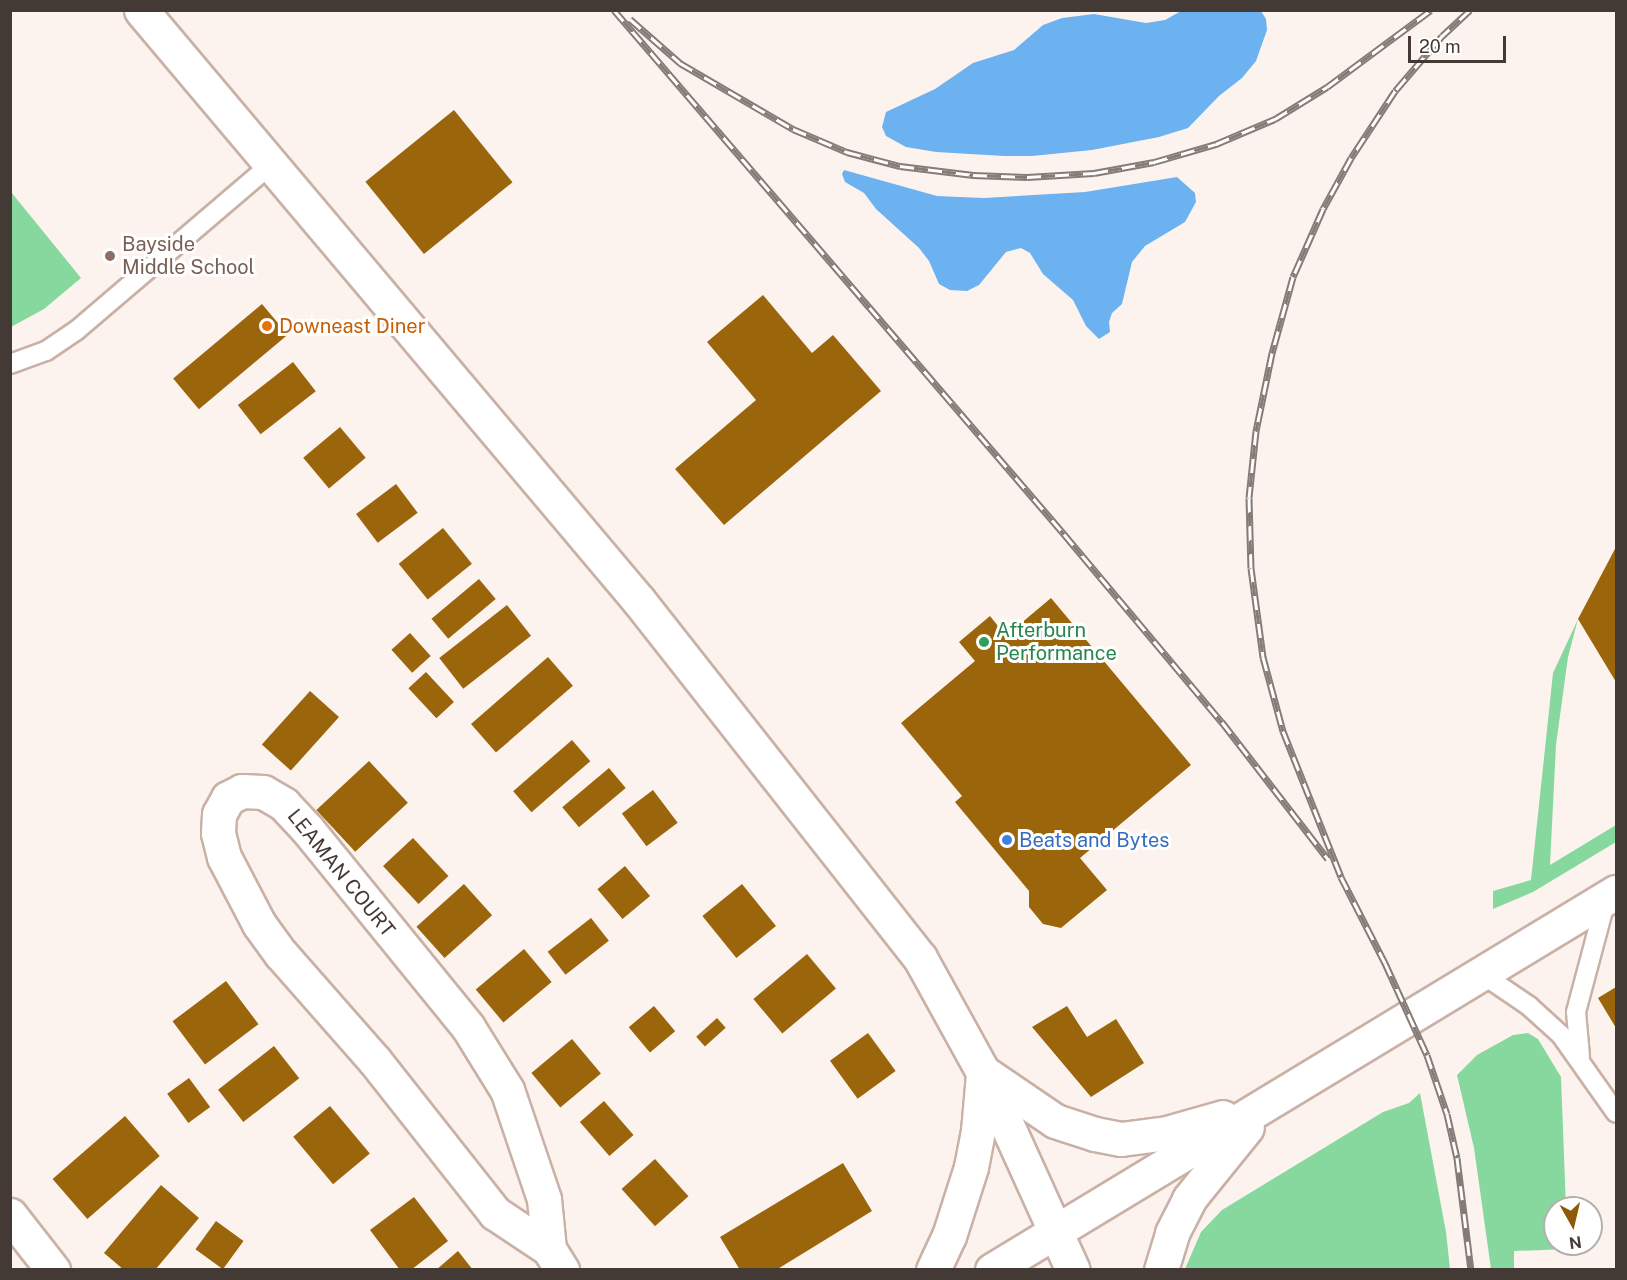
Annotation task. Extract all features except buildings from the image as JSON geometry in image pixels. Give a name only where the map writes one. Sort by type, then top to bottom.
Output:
[{"type":"main road","points":[[141,10],[639,601],[912,948],[983,1072],[1073,1269]]},
{"type":"main road","name":"LEAMAN COURT","points":[[242,791],[263,792],[284,804],[308,830],[468,1027],[507,1090],[544,1199],[556,1259],[495,1213],[375,1061],[281,954],[259,924],[224,857],[218,833],[219,814],[228,798],[242,791]]},
{"type":"main road","points":[[992,1269],[1611,896]]},
{"type":"main road","points":[[983,1072],[1055,1121],[1095,1134],[1121,1138],[1167,1133],[1268,1103]]},
{"type":"main road","points":[[933,1269],[949,1236],[971,1167],[978,1131],[983,1072]]},
{"type":"main road","points":[[1161,1269],[1172,1233],[1189,1199],[1217,1160],[1268,1103]]},
{"type":"main road","points":[[10,1215],[53,1269]]},
{"type":"lane","points":[[10,364],[46,351],[77,330],[270,165]]},
{"type":"lane","points":[[1580,1058],[1576,1012],[1611,896]]},
{"type":"lane","points":[[1482,974],[1529,1006],[1562,1035],[1617,1113]]},
{"type":"green space","points":[[11,192],[81,278],[44,309],[11,327]]},
{"type":"green space","points":[[1578,619],[1568,657],[1556,745],[1550,865],[1616,825],[1616,842],[1533,892],[1493,909],[1493,891],[1531,880],[1553,673]]},
{"type":"green space","points":[[1528,1033],[1538,1039],[1561,1077],[1566,1196],[1543,1196],[1543,1250],[1514,1251],[1514,1269],[1491,1269],[1474,1148],[1457,1075],[1477,1055],[1513,1035]]},
{"type":"green space","points":[[1420,1093],[1446,1232],[1450,1269],[1185,1269],[1201,1232],[1222,1210],[1383,1112],[1409,1103]]},
{"type":"water","points":[[1181,11],[1261,11],[1266,19],[1267,30],[1256,61],[1242,78],[1219,96],[1188,128],[1159,137],[1092,150],[1032,156],[1004,156],[936,152],[906,147],[886,136],[882,127],[886,112],[935,89],[973,63],[1014,50],[1043,25],[1062,18],[1094,14],[1146,23],[1165,20]]},
{"type":"water","points":[[844,170],[937,196],[984,198],[1085,192],[1177,177],[1195,193],[1196,202],[1185,222],[1145,246],[1132,262],[1122,304],[1112,313],[1109,322],[1110,332],[1099,339],[1086,326],[1073,300],[1043,274],[1030,253],[1021,248],[1006,252],[979,285],[967,291],[950,290],[939,284],[929,261],[919,248],[876,209],[864,193],[845,182],[842,174]]},
{"type":"railway","points":[[614,10],[1064,534],[1222,722],[1328,859]]},
{"type":"railway","points":[[630,19],[680,63],[793,129],[847,152],[900,166],[973,175],[1027,177],[1094,173],[1154,162],[1216,144],[1275,119],[1327,87],[1431,10]]},
{"type":"railway","points":[[1470,10],[1442,36],[1395,91],[1351,158],[1323,209],[1293,277],[1272,353],[1256,431],[1249,498],[1251,568],[1263,657],[1283,731],[1341,877],[1385,963],[1427,1055],[1447,1114],[1457,1158],[1471,1270]]},
{"type":"place","name":"Bayside Middle School","points":[[110,256]]},
{"type":"place","name":"Downeast Diner","points":[[267,326]]},
{"type":"place","name":"Afterburn Performance","points":[[984,642]]},
{"type":"place","name":"Beats and Bytes","points":[[1007,840]]}]
